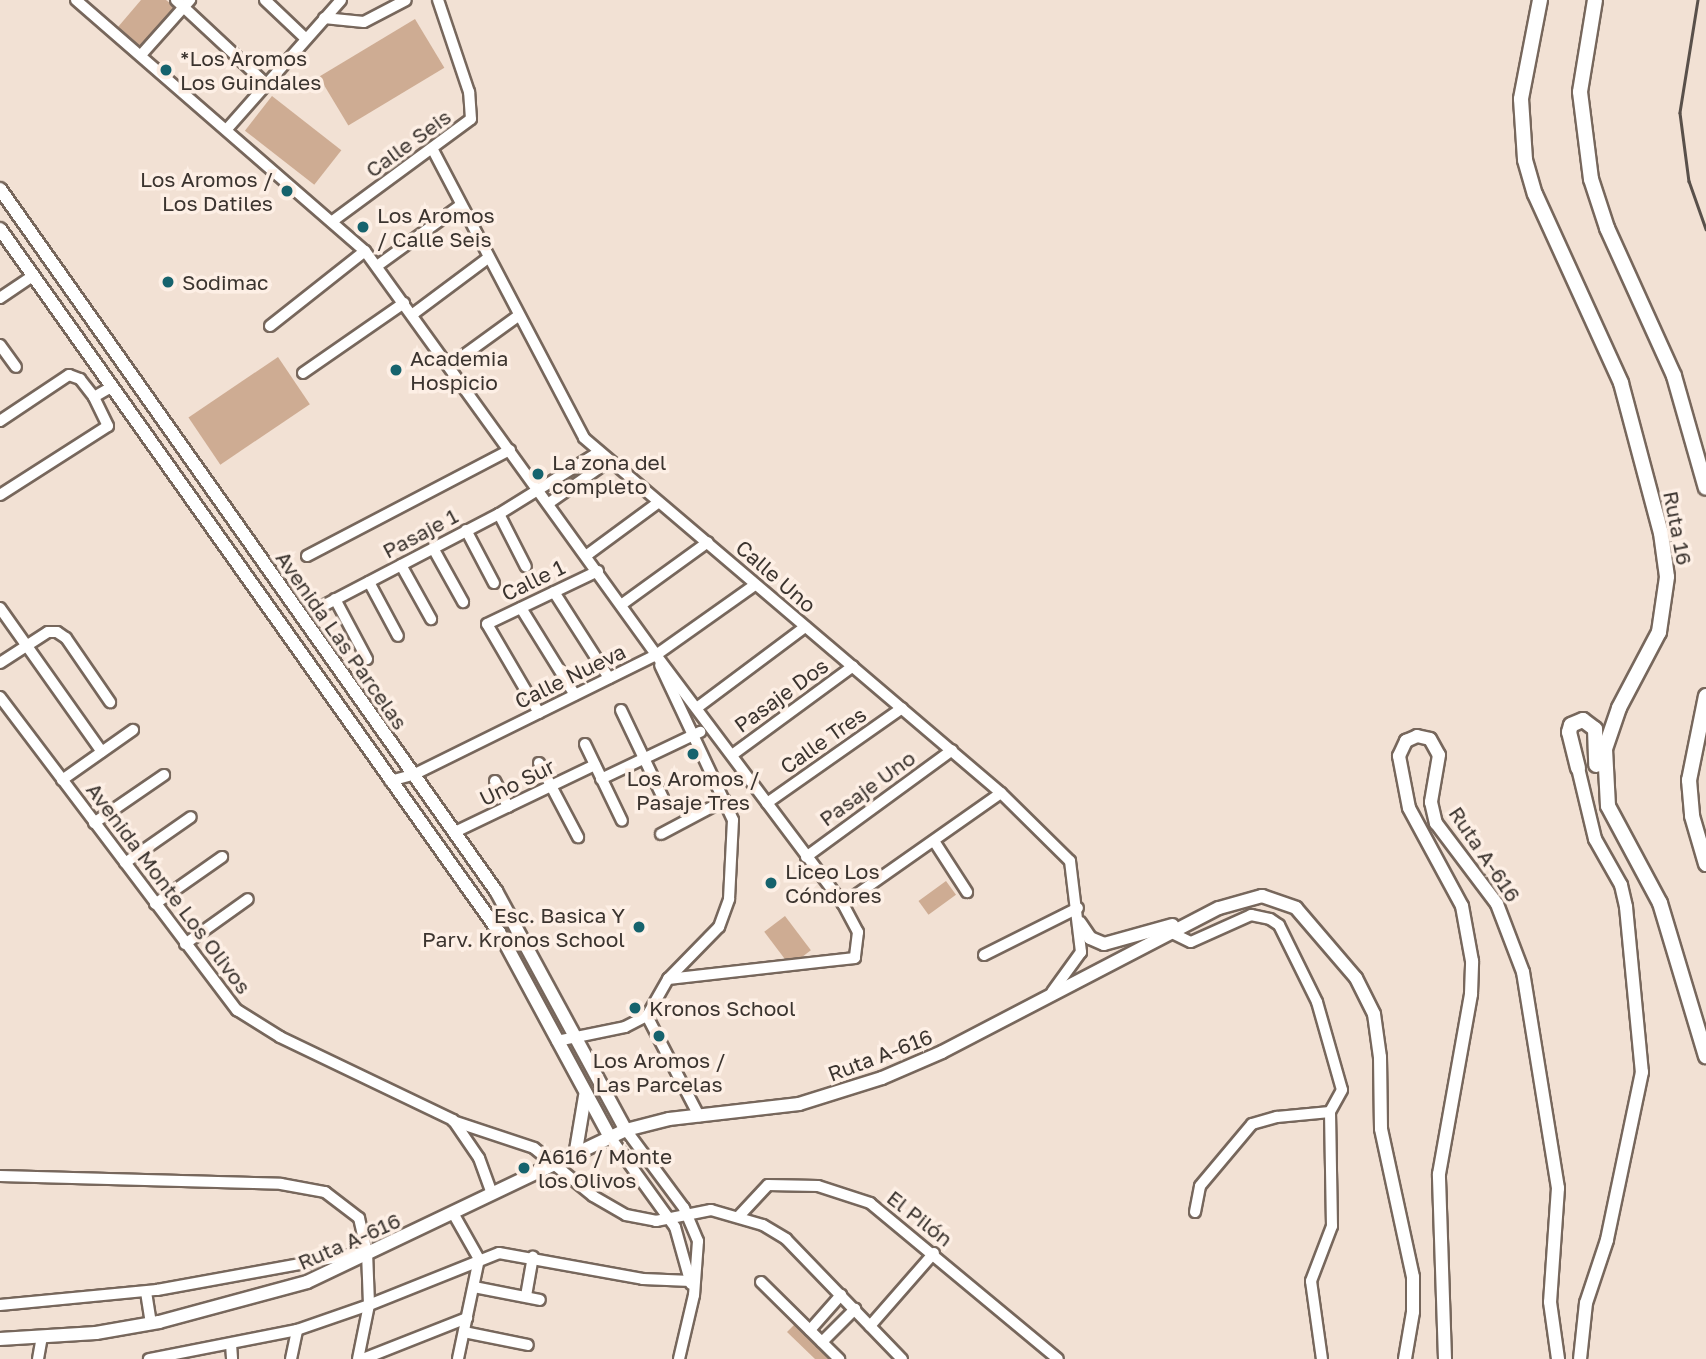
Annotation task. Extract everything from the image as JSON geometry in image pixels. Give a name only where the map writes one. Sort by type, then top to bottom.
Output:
[{"type":"highway","name":"Ruta 16","points":[[1540,0],[1521,99],[1525,160],[1624,393],[1661,533],[1667,577],[1659,632],[1619,708],[1605,749],[1608,806],[1660,903],[1706,1056]]},
{"type":"highway","name":"Ruta 16","points":[[1595,0],[1581,84],[1586,161],[1607,228],[1674,376],[1706,488]]},
{"type":"highway","points":[[1706,696],[1689,780],[1692,816],[1706,864]]},
{"type":"highway","points":[[1578,768],[1569,732],[1571,725],[1586,719],[1596,734],[1599,780],[1608,806]]},
{"type":"main road","name":"Avenida Las Parcelas","points":[[0,189],[508,910],[573,1037],[626,1130]]},
{"type":"main road","name":"Avenida Las Parcelas","points":[[0,229],[499,932],[585,1096],[610,1136]]},
{"type":"main road","name":"Ruta A-616","points":[[1445,1359],[1439,1174],[1471,994],[1472,961],[1462,906],[1409,808],[1399,756],[1406,741],[1417,736],[1434,742],[1439,755],[1431,802],[1436,823],[1497,904],[1523,972],[1558,1188],[1550,1302],[1558,1359]]},
{"type":"main road","points":[[1578,768],[1595,839],[1621,885],[1626,907],[1642,1072],[1607,1240],[1586,1303],[1580,1359]]},
{"type":"main road","name":"Ruta A-616","points":[[0,1339],[151,1324],[271,1294],[368,1254],[576,1150],[626,1130],[699,1116],[799,1104],[843,1092],[942,1052],[1168,930],[1228,904],[1262,896],[1296,908],[1367,995],[1378,1035],[1381,1129],[1412,1277],[1413,1312],[1405,1359]]},
{"type":"main road","points":[[1080,923],[1090,937],[1104,944],[1168,930]]},
{"type":"main road","points":[[576,1150],[584,1124],[585,1096]]},
{"type":"street","points":[[76,0],[334,220],[365,251],[587,555],[656,655],[698,707],[843,904],[858,932],[855,958],[668,979]]},
{"type":"street","points":[[265,0],[305,38]]},
{"type":"street","points":[[227,129],[341,0]]},
{"type":"street","points":[[324,18],[364,22],[406,0]]},
{"type":"street","name":"Calle Seis","points":[[334,220],[463,128],[473,110],[438,0]]},
{"type":"street","points":[[141,55],[183,2],[266,84]]},
{"type":"street","name":"Calle Uno","points":[[433,150],[577,427],[599,452],[1002,793],[1070,860],[1082,952],[1046,998]]},
{"type":"street","points":[[377,267],[461,205]]},
{"type":"street","points":[[270,326],[365,251]]},
{"type":"street","points":[[413,314],[488,258]]},
{"type":"street","points":[[0,298],[33,276]]},
{"type":"street","points":[[303,373],[404,303]]},
{"type":"street","points":[[449,366],[518,316]]},
{"type":"street","points":[[0,345],[16,367]]},
{"type":"street","points":[[0,421],[69,376],[79,379],[94,397],[108,426],[0,495]]},
{"type":"street","points":[[94,397],[111,387]]},
{"type":"street","points":[[307,556],[510,450]]},
{"type":"street","name":"Pasaje 1","points":[[318,608],[499,514],[599,452]]},
{"type":"street","points":[[549,503],[609,461]]},
{"type":"street","points":[[587,555],[659,502]]},
{"type":"street","points":[[499,514],[526,567]]},
{"type":"street","points":[[466,530],[494,583]]},
{"type":"street","points":[[621,605],[708,542]]},
{"type":"street","points":[[433,548],[463,602]]},
{"type":"street","points":[[401,565],[431,619]]},
{"type":"street","name":"Calle 1","points":[[539,713],[487,624],[597,571]]},
{"type":"street","points":[[369,582],[398,636]]},
{"type":"street","name":"Calle Nueva","points":[[390,781],[413,775],[656,655],[755,585]]},
{"type":"street","points":[[554,592],[609,678]]},
{"type":"street","points":[[335,599],[367,659]]},
{"type":"street","points":[[0,608],[102,752]]},
{"type":"street","points":[[520,608],[575,695]]},
{"type":"street","points":[[698,707],[805,627]]},
{"type":"street","points":[[0,663],[48,632],[63,635],[110,702]]},
{"type":"street","points":[[557,1041],[625,1027],[647,1016],[668,979],[712,937],[724,915],[735,837],[726,800],[703,754],[697,734],[656,655]]},
{"type":"street","name":"Pasaje Dos","points":[[732,755],[853,666]]},
{"type":"street","name":"Avenida Monte Los Olivos","points":[[0,697],[185,944],[242,1014],[453,1121],[479,1158],[492,1193]]},
{"type":"street","points":[[697,734],[698,707]]},
{"type":"street","name":"Calle Tres","points":[[767,803],[902,708]]},
{"type":"street","points":[[621,709],[663,798]]},
{"type":"street","points":[[62,780],[133,730]]},
{"type":"street","points":[[601,779],[697,734]]},
{"type":"street","points":[[585,744],[622,821]]},
{"type":"street","name":"Pasaje Uno","points":[[806,857],[952,751]]},
{"type":"street","points":[[539,763],[578,837]]},
{"type":"street","name":"Uno Sur","points":[[455,832],[595,765]]},
{"type":"street","points":[[94,823],[164,775]]},
{"type":"street","points":[[495,781],[508,807]]},
{"type":"street","points":[[843,904],[1002,793]]},
{"type":"street","points":[[661,834],[726,800]]},
{"type":"street","points":[[125,863],[191,817]]},
{"type":"street","points":[[934,841],[967,891]]},
{"type":"street","points":[[155,904],[222,857]]},
{"type":"street","points":[[185,944],[248,899]]},
{"type":"street","points":[[984,955],[1078,908]]},
{"type":"street","points":[[1168,930],[1191,942],[1251,915],[1263,915],[1279,925],[1317,1002],[1340,1074],[1342,1090],[1330,1112],[1328,1152],[1334,1205],[1310,1296],[1322,1359]]},
{"type":"street","points":[[647,1016],[699,1116]]},
{"type":"street","points":[[1195,1212],[1200,1186],[1252,1124],[1278,1117],[1330,1112]]},
{"type":"street","points":[[453,1121],[509,1138],[555,1162],[614,1209],[656,1221],[686,1212],[711,1210],[740,1215],[786,1239],[902,1359]]},
{"type":"street","points":[[626,1130],[686,1212],[698,1244],[694,1295],[679,1359]]},
{"type":"street","points":[[610,1136],[670,1218],[683,1245],[694,1295]]},
{"type":"street","points":[[0,1176],[281,1184],[325,1192],[359,1218],[368,1254],[369,1306],[360,1359]]},
{"type":"street","name":"El Pilón","points":[[740,1215],[768,1185],[818,1186],[870,1203],[934,1253],[1058,1359]]},
{"type":"street","points":[[453,1213],[480,1259],[458,1359]]},
{"type":"street","points":[[149,1359],[297,1330],[369,1306],[480,1259],[503,1252],[643,1279],[691,1281]]},
{"type":"street","points":[[870,1326],[934,1253]]},
{"type":"street","points":[[0,1305],[146,1292],[368,1254]]},
{"type":"street","points":[[526,1296],[533,1257]]},
{"type":"street","points":[[761,1282],[839,1359]]},
{"type":"street","points":[[474,1287],[540,1300]]},
{"type":"street","points":[[146,1292],[151,1324]]},
{"type":"street","points":[[810,1330],[842,1295]]},
{"type":"street","points":[[822,1342],[855,1309]]},
{"type":"street","points":[[360,1359],[467,1318]]},
{"type":"street","points":[[291,1359],[297,1330]]},
{"type":"street","points":[[464,1332],[528,1345]]},
{"type":"street","points":[[38,1359],[42,1336]]},
{"type":"street","points":[[232,1344],[232,1359]]},
{"type":"shaded area","points":[[141,0],[166,0],[175,7],[141,47],[118,27]]},
{"type":"shaded area","points":[[415,19],[444,68],[348,126],[319,77]]},
{"type":"shaded area","points":[[272,96],[341,150],[314,185],[245,131]]},
{"type":"shaded area","points":[[278,357],[310,404],[220,465],[188,417]]},
{"type":"shaded area","points":[[946,881],[956,895],[928,915],[918,901]]},
{"type":"shaded area","points":[[785,916],[811,950],[790,966],[764,932]]},
{"type":"shaded area","points":[[796,1323],[832,1359],[815,1359],[787,1332]]},
{"type":"railway","points":[[1698,0],[1680,113],[1689,181],[1706,229]]},
{"type":"place","name":"*Los Aromos Los Guindales","points":[[166,70]]},
{"type":"place","name":"Los Aromos / Los Datiles","points":[[287,191]]},
{"type":"place","name":"Los Aromos / Calle Seis","points":[[363,227]]},
{"type":"place","name":"Sodimac","points":[[168,282]]},
{"type":"place","name":"Academia Hospicio","points":[[396,370]]},
{"type":"place","name":"La zona del completo","points":[[538,474]]},
{"type":"place","name":"Los Aromos / Pasaje Tres","points":[[693,754]]},
{"type":"place","name":"Liceo Los Cóndores","points":[[771,883]]},
{"type":"place","name":"Esc. Basica Y Parv. Kronos School","points":[[639,927]]},
{"type":"place","name":"Kronos School","points":[[635,1008]]},
{"type":"place","name":"Los Aromos / Las Parcelas","points":[[659,1036]]},
{"type":"place","name":"A616 / Monte los Olivos","points":[[524,1168]]}]
